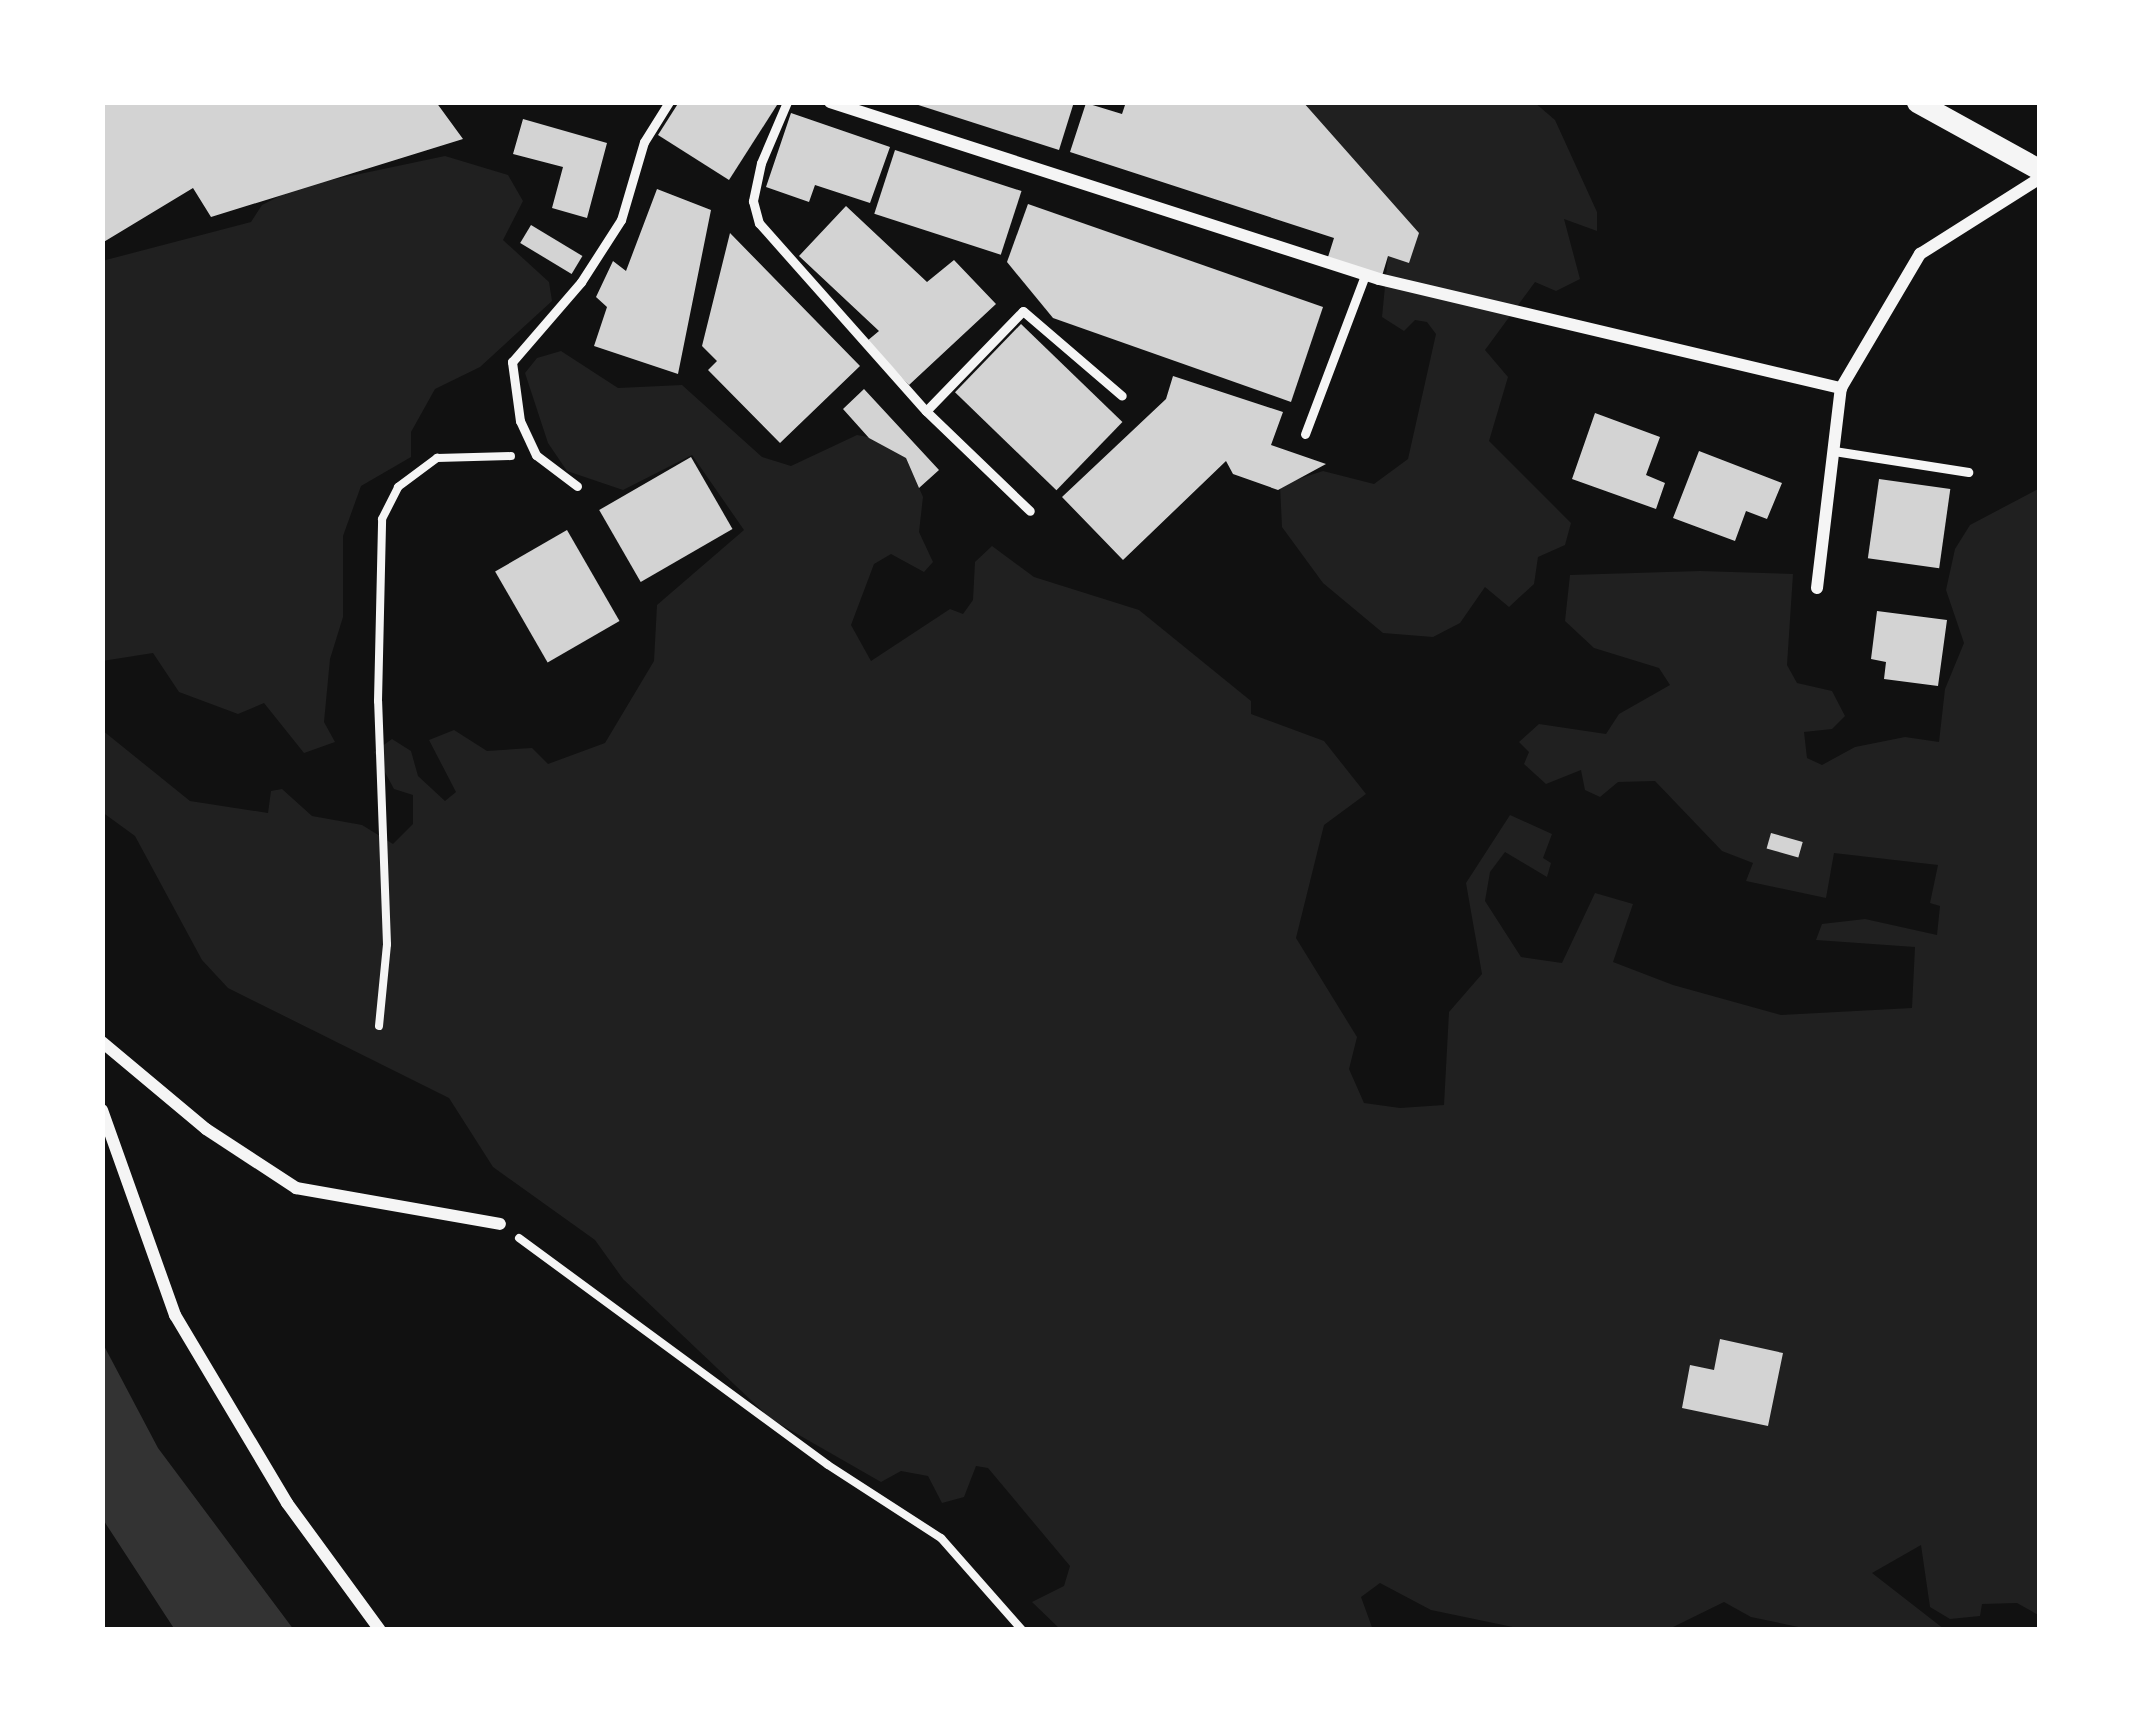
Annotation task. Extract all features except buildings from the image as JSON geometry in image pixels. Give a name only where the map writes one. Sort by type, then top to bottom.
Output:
[{"type":"street","points":[[830,102],[1365,275],[1841,388]]},
{"type":"street","points":[[1817,588],[1841,388],[1919,254],[2040,174],[1917,102]]},
{"type":"street","points":[[102,1042],[206,1129],[296,1188],[500,1224]]},
{"type":"street","points":[[102,1110],[175,1316],[287,1503],[380,1630]]},
{"type":"lane","points":[[577,487],[536,455],[520,421],[512,362],[581,282],[621,220],[644,142],[669,102]]},
{"type":"lane","points":[[788,102],[761,163],[753,201],[759,223],[926,410],[1030,511]]},
{"type":"lane","points":[[1305,434],[1365,275]]},
{"type":"lane","points":[[926,410],[1023,311],[1122,397]]},
{"type":"lane","points":[[1834,451],[1968,472]]},
{"type":"path","points":[[379,1027],[387,944],[377,680],[382,519],[398,487],[436,458],[536,455]]},
{"type":"path","points":[[500,1224],[828,1465],[941,1538],[1022,1630]]},
{"type":"shaded area","points":[[1303,102],[1534,102],[1555,120],[1597,212],[1597,231],[1564,219],[1580,279],[1556,291],[1535,282],[1485,350],[1508,377],[1489,441],[1571,523],[1565,545],[1538,557],[1534,584],[1509,607],[1485,587],[1460,623],[1433,637],[1383,633],[1323,583],[1282,527],[1280,485],[1323,471],[1374,484],[1408,459],[1436,334],[1427,322],[1415,320],[1404,331],[1382,317],[1388,256]]},
{"type":"shaded area","points":[[445,156],[508,175],[523,201],[503,240],[549,282],[552,301],[480,367],[435,389],[411,432],[411,457],[361,486],[343,536],[343,617],[330,659],[324,722],[335,742],[304,753],[264,703],[238,714],[179,692],[153,653],[102,661],[102,261],[251,222],[262,205],[298,187]]},
{"type":"shaded area","points":[[561,351],[618,388],[682,385],[762,457],[791,466],[857,435],[885,440],[906,458],[923,497],[919,532],[933,562],[924,572],[891,554],[874,564],[851,625],[871,661],[950,609],[963,614],[973,600],[975,562],[992,546],[1034,577],[1139,610],[1251,701],[1251,714],[1324,741],[1366,794],[1324,825],[1296,938],[1357,1037],[1349,1069],[1364,1103],[1400,1108],[1444,1105],[1449,1012],[1482,974],[1466,883],[1510,815],[1552,834],[1543,858],[1551,863],[1547,877],[1505,852],[1490,872],[1485,901],[1521,957],[1562,963],[1595,893],[1633,904],[1613,962],[1673,985],[1781,1015],[1912,1008],[1915,947],[1816,940],[1822,924],[1865,919],[1937,935],[1940,906],[1930,903],[1938,865],[1834,853],[1826,898],[1746,881],[1753,863],[1722,851],[1655,781],[1618,782],[1600,797],[1585,790],[1581,770],[1546,784],[1524,764],[1529,752],[1519,742],[1539,724],[1606,734],[1619,714],[1670,685],[1659,668],[1594,648],[1565,621],[1570,575],[1700,571],[1793,574],[1787,665],[1797,683],[1832,691],[1845,716],[1832,729],[1804,732],[1807,758],[1822,765],[1855,747],[1905,737],[1939,742],[1945,689],[1964,643],[1946,590],[1955,549],[1970,525],[2040,488],[2040,1616],[2017,1603],[1982,1604],[1980,1616],[1950,1619],[1930,1607],[1921,1545],[1872,1573],[1944,1629],[1960,1630],[1813,1630],[1751,1617],[1724,1602],[1667,1630],[1527,1630],[1431,1610],[1380,1583],[1361,1597],[1373,1630],[1061,1630],[1032,1602],[1064,1586],[1070,1566],[988,1468],[976,1466],[964,1497],[942,1503],[928,1476],[901,1471],[881,1482],[771,1419],[623,1279],[595,1240],[493,1167],[449,1098],[228,988],[202,960],[135,836],[102,812],[102,730],[190,801],[268,813],[271,791],[282,789],[312,816],[362,825],[393,844],[413,824],[413,795],[394,789],[374,752],[392,739],[411,751],[418,776],[445,801],[456,792],[429,740],[454,730],[487,751],[532,748],[548,764],[605,743],[654,661],[657,605],[744,530],[692,455],[623,490],[567,471],[548,443],[525,373],[537,358]]},
{"type":"shaded area","points":[[102,1342],[158,1448],[294,1630],[175,1630],[102,1518]]}]
